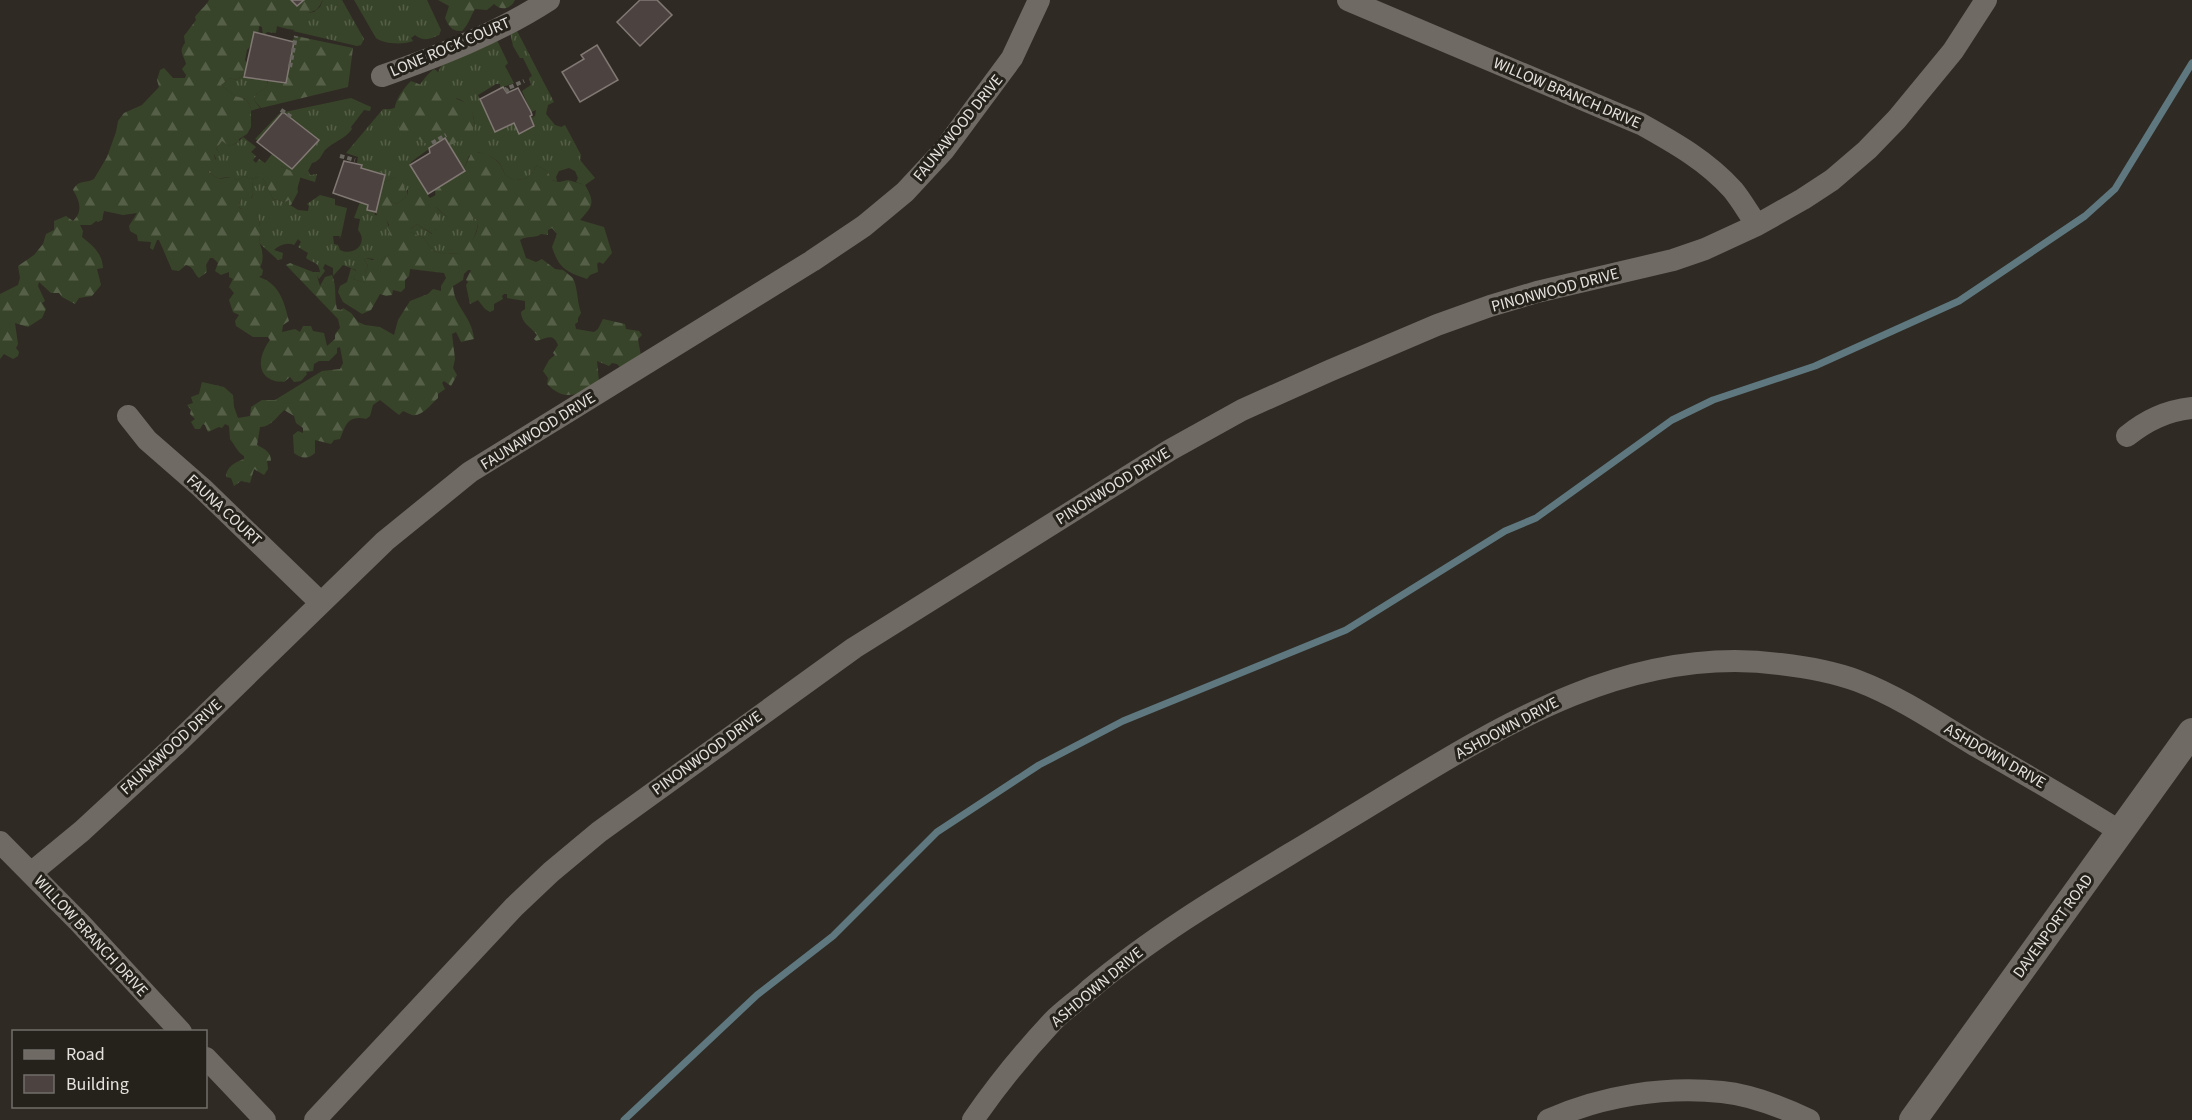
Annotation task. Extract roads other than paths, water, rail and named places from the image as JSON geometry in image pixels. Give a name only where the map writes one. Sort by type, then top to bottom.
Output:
[{"type":"street","name":"LONE ROCK COURT","points":[[381,76],[483,36],[531,12],[549,0]]},
{"type":"street","name":"FAUNAWOOD DRIVE","points":[[31,873],[82,831],[174,746],[385,541],[470,472],[820,255],[864,226],[905,192],[944,150],[995,84],[1012,58],[1039,0]]},
{"type":"street","name":"WILLOW BRANCH DRIVE","points":[[1348,0],[1652,130],[1712,168],[1734,191],[1757,225]]},
{"type":"street","name":"PINONWOOD DRIVE","points":[[315,1120],[514,907],[551,872],[599,832],[854,648],[1170,450],[1242,410],[1437,325],[1538,292],[1673,260],[1705,249],[1757,225],[1803,199],[1832,180],[1898,119],[1953,51],[1986,0]]},
{"type":"street","points":[[2127,436],[2145,422],[2161,414],[2192,408]]},
{"type":"street","name":"FAUNA COURT","points":[[128,416],[147,440],[202,488],[321,603]]},
{"type":"street","name":"ASHDOWN DRIVE","points":[[973,1120],[1002,1080],[1054,1020],[1113,970],[1166,931],[1472,744],[1543,706],[1605,683],[1640,673],[1668,666],[1751,662],[1779,663],[1836,674],[1889,695],[2121,832]]},
{"type":"street","name":"DAVENPORT ROAD","points":[[1913,1120],[2192,732]]},
{"type":"street","name":"WILLOW BRANCH DRIVE","points":[[0,842],[179,1030]]},
{"type":"street","points":[[207,1059],[265,1120]]},
{"type":"street","points":[[1548,1120],[1595,1104],[1628,1096],[1681,1090],[1724,1092],[1761,1101],[1809,1120]]},
{"type":"waterway","points":[[624,1120],[757,995],[833,936],[937,832],[1039,765],[1123,721],[1346,630],[1505,531],[1536,518],[1672,420],[1713,400],[1815,366],[1959,301],[2085,216],[2115,189],[2192,63]]}]
